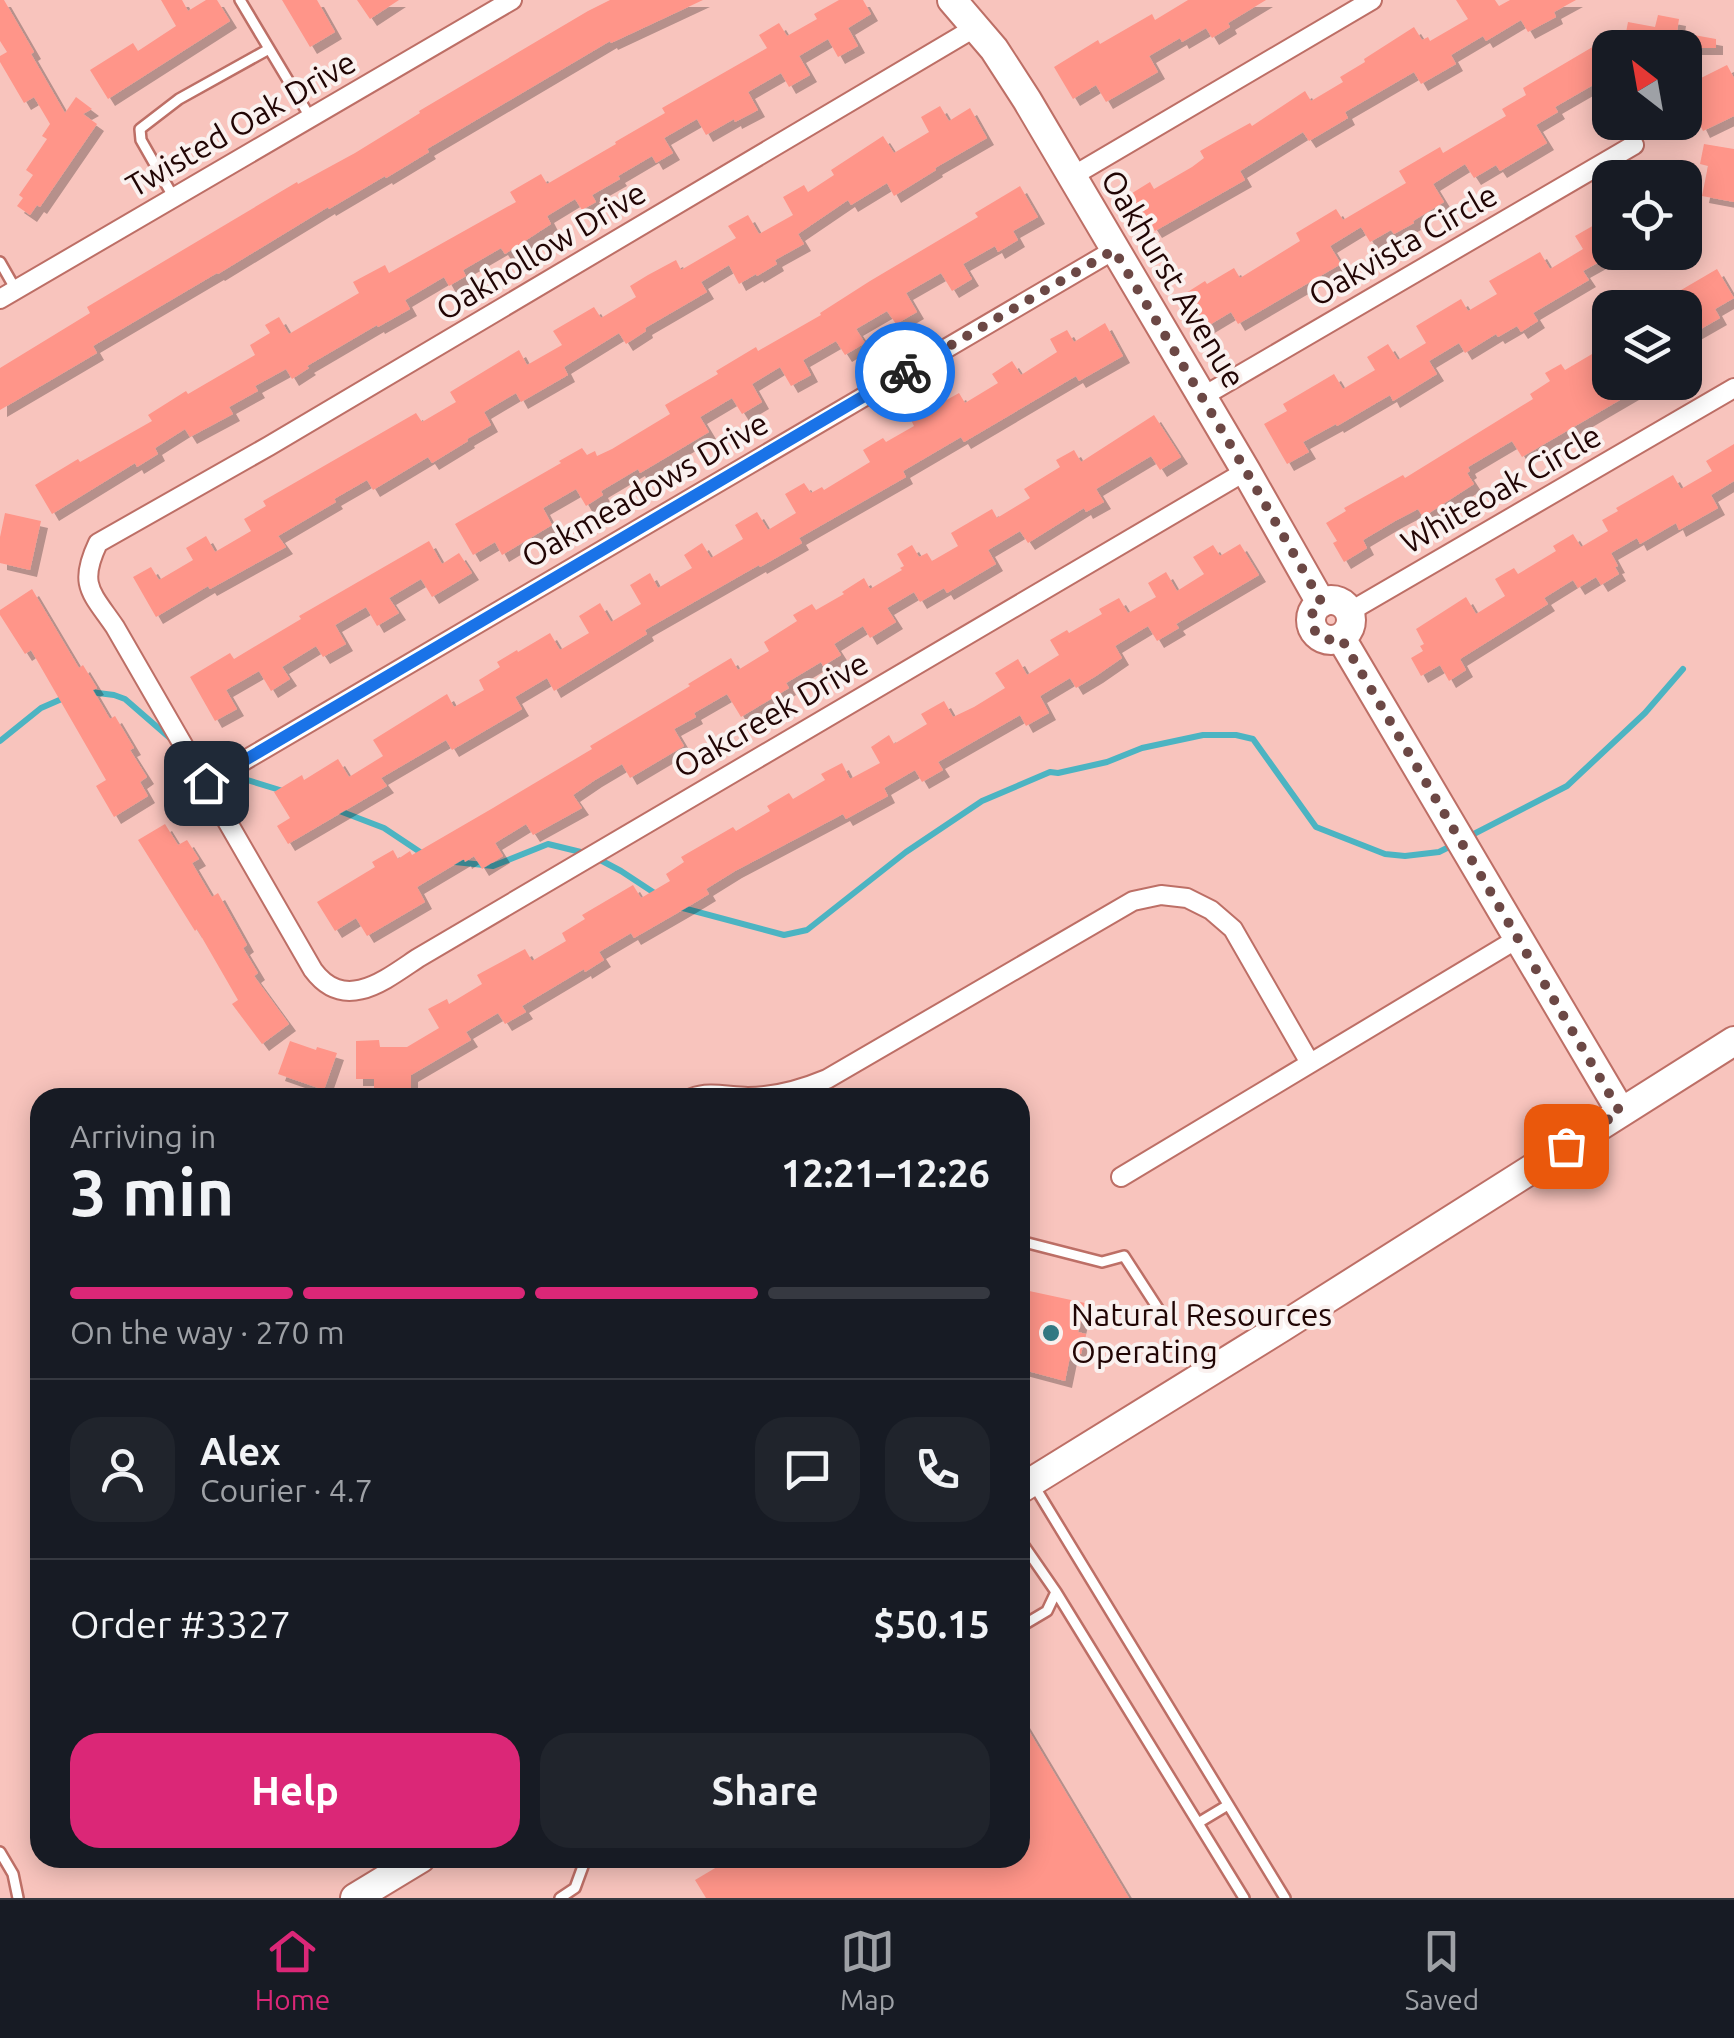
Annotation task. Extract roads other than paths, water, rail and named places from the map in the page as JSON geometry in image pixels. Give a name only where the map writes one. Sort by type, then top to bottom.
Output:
[{"type":"street","name":"Oakhurst Avenue","points":[[952,0],[994,49],[1026,100],[1322,603],[1330,600],[1344,605],[1345,625]]},
{"type":"street","points":[[1072,177],[1372,0]]},
{"type":"street","name":"Twisted Oak Drive","points":[[8,295],[502,2]]},
{"type":"street","name":"Oakhollow Drive","points":[[322,982],[207,780],[91,591],[90,560],[98,543],[419,358],[976,27]]},
{"type":"street","name":"Oakvista Circle","points":[[1202,397],[1634,144]]},
{"type":"street","name":"Oakmeadows Drive","points":[[207,780],[1114,250]]},
{"type":"street","name":"Whiteoak Circle","points":[[1345,625],[1734,388]]},
{"type":"street","name":"Oakcreek Drive","points":[[322,982],[330,988],[346,990],[372,986],[1246,471]]},
{"type":"street","points":[[1345,625],[1454,832],[1620,1112]]},
{"type":"street","points":[[807,1088],[828,1080],[1134,900],[1161,896],[1187,898],[1211,910],[1233,929],[1310,1063]]},
{"type":"street","points":[[1121,1176],[1517,939]]},
{"type":"street","points":[[1030,1484],[1734,1041]]},
{"type":"street","points":[[355,1898],[404,1868]]},
{"type":"lane","points":[[240,0],[310,118]]},
{"type":"lane","points":[[174,198],[141,140],[140,130],[179,100],[269,49]]},
{"type":"lane","points":[[0,262],[8,295]]},
{"type":"lane","points":[[1030,1244],[1102,1262],[1124,1256],[1159,1310]]},
{"type":"lane","points":[[1030,1492],[1286,1898]]},
{"type":"lane","points":[[1030,1554],[1244,1898]]},
{"type":"lane","points":[[1030,1621],[1047,1611],[1056,1592]]},
{"type":"lane","points":[[1198,1824],[1228,1805]]},
{"type":"lane","points":[[0,1852],[13,1874],[18,1898]]},
{"type":"lane","points":[[560,1898],[575,1888],[582,1868]]},
{"type":"waterway","points":[[1466,838],[1567,786],[1645,713],[1683,669]]},
{"type":"waterway","points":[[90,692],[125,699],[171,739]]},
{"type":"waterway","points":[[0,741],[41,708],[64,698]]},
{"type":"waterway","points":[[679,907],[784,935],[807,930],[906,852],[982,801],[1050,772],[1107,762],[1142,748],[1203,735],[1253,739],[1316,827],[1385,854],[1439,852],[1455,844]]},
{"type":"waterway","points":[[194,753],[234,776],[283,791]]},
{"type":"waterway","points":[[337,810],[384,828],[423,854]]},
{"type":"waterway","points":[[455,862],[493,866],[548,844],[589,854],[659,896]]},
{"type":"place","name":"Natural Resources Operating","points":[[1051,1333]]}]
